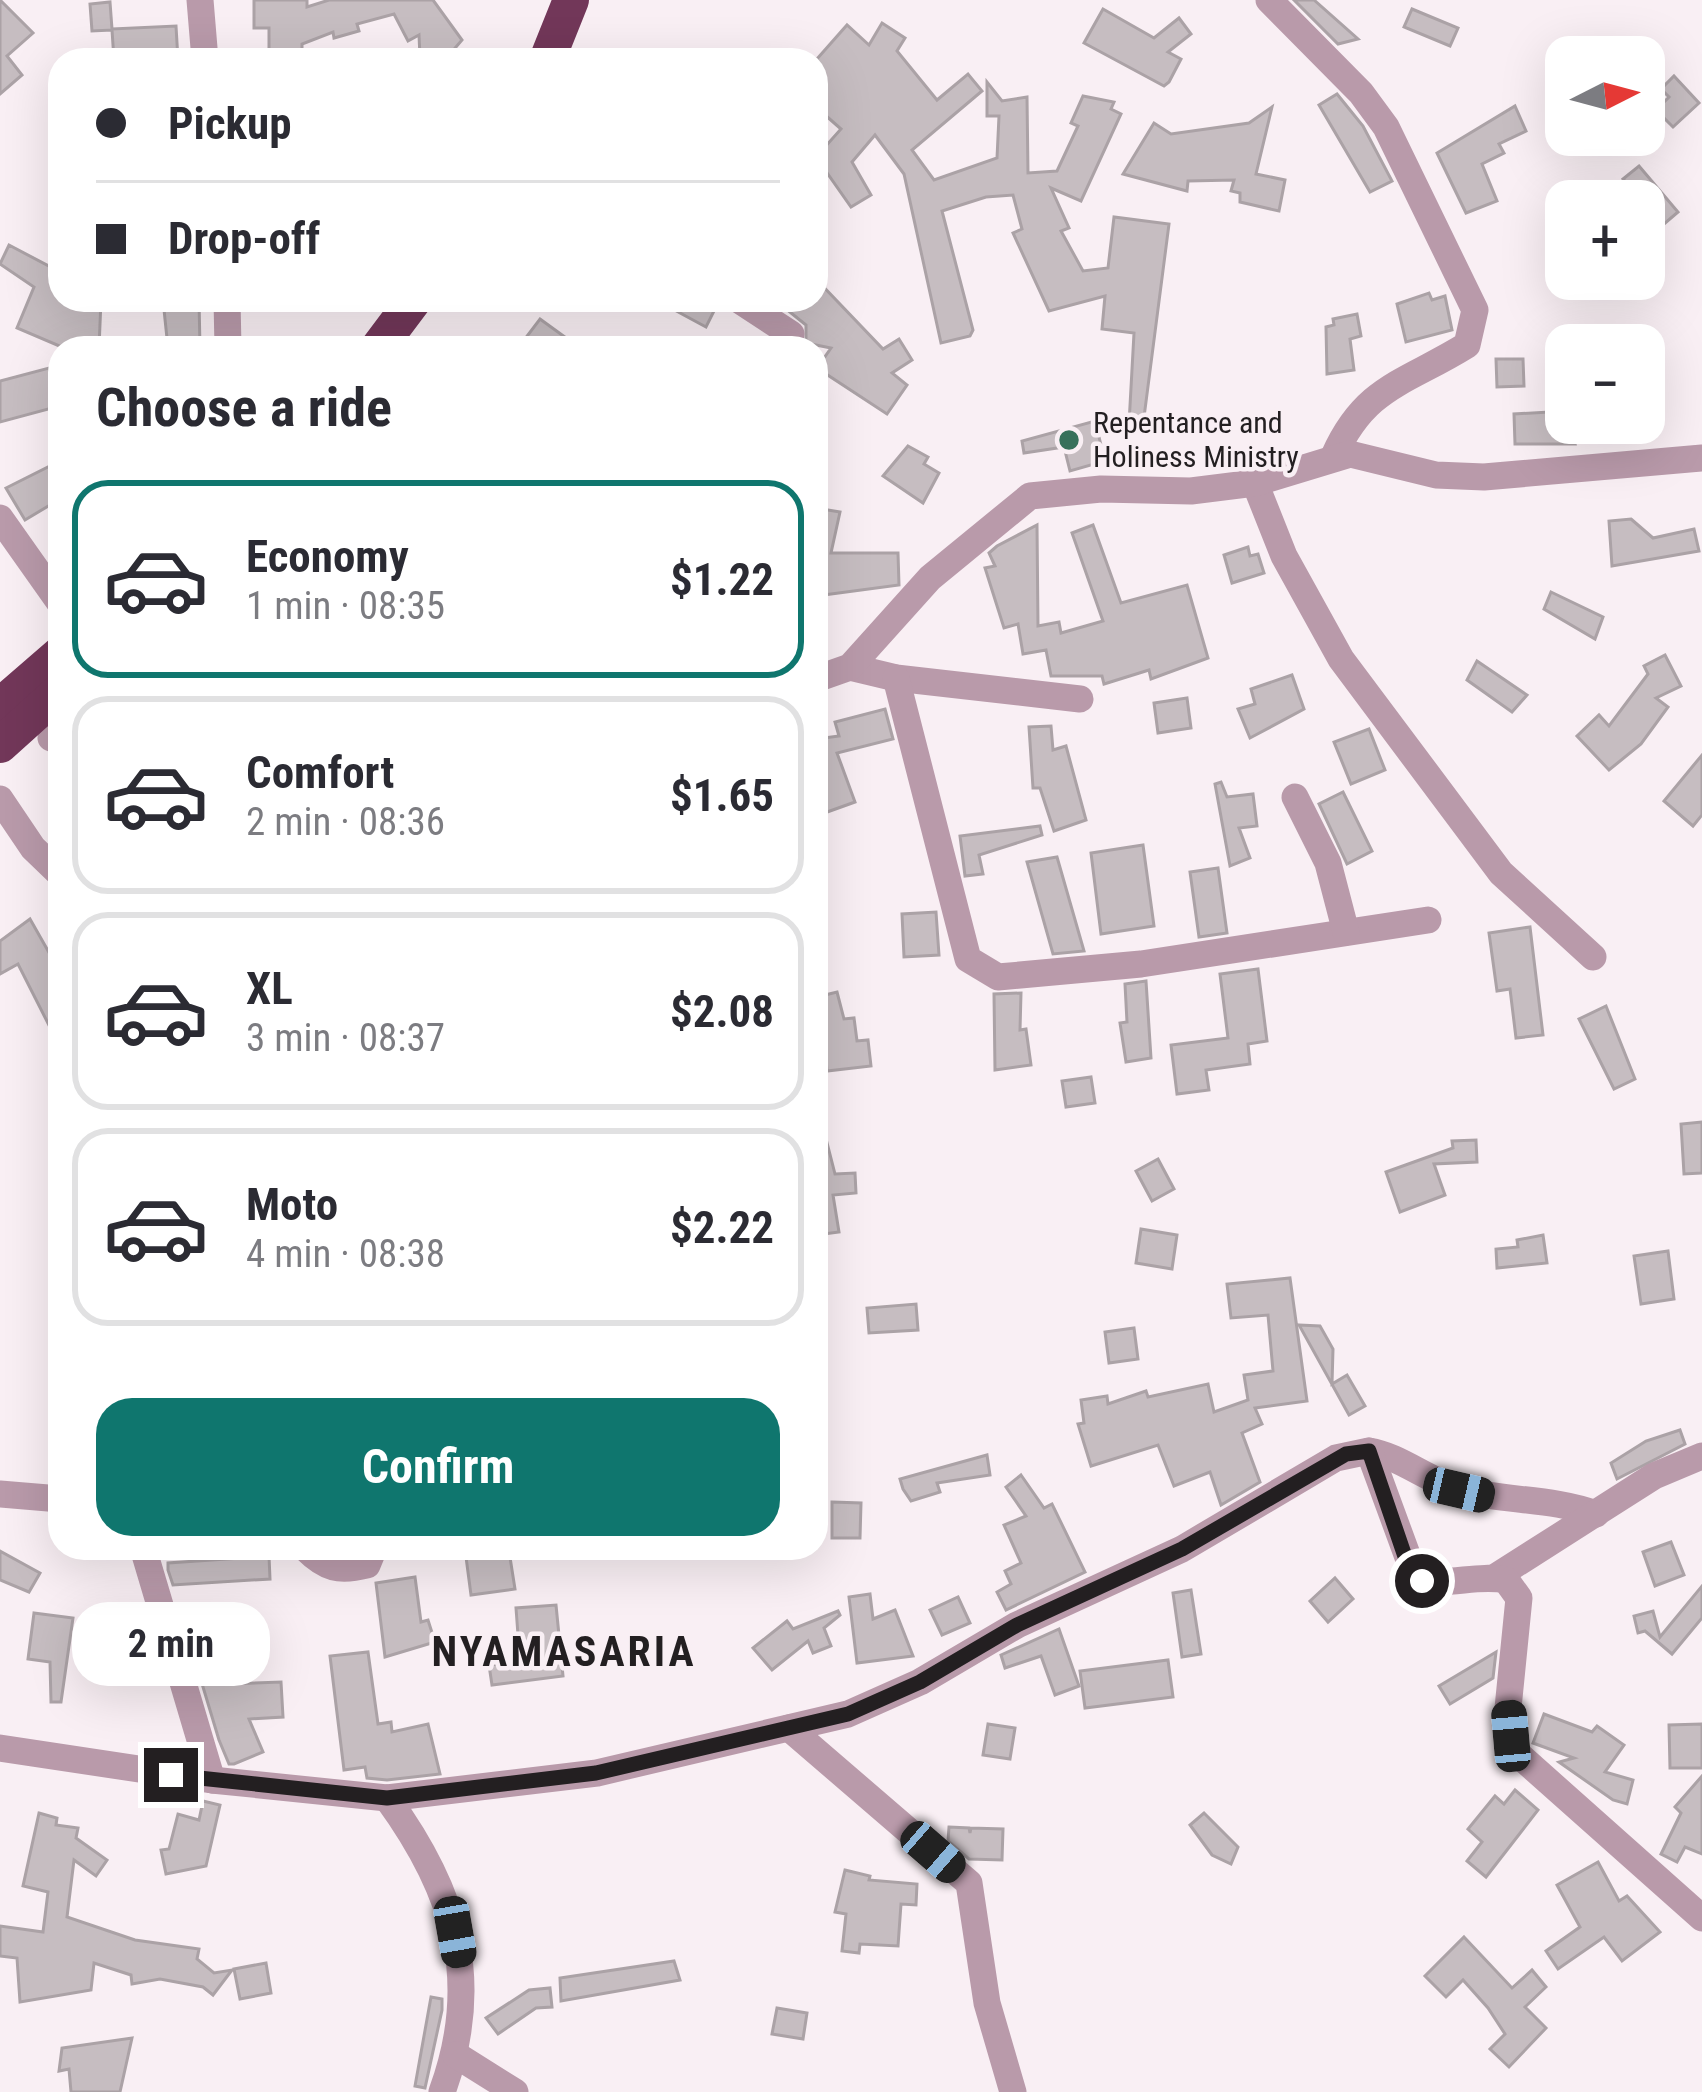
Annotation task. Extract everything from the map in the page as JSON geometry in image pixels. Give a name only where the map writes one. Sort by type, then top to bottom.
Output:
[{"type":"highway","points":[[532,48],[550,0]]},
{"type":"highway","points":[[552,48],[572,0]]},
{"type":"highway","points":[[0,706],[48,665]]},
{"type":"highway","points":[[0,745],[48,702]]},
{"type":"street","points":[[200,0],[204,48]]},
{"type":"street","points":[[1269,0],[1361,93],[1386,127],[1475,310],[1467,345],[1366,404],[1350,419],[1334,455]]},
{"type":"street","points":[[758,312],[790,334]]},
{"type":"street","points":[[828,675],[850,667],[930,578],[1030,496],[1101,489],[1191,491],[1255,483],[1334,455],[1364,455],[1436,475],[1484,477],[1702,458]]},
{"type":"street","points":[[1255,483],[1284,556],[1341,658],[1501,873],[1593,957]]},
{"type":"street","points":[[0,518],[48,586]]},
{"type":"street","points":[[850,667],[896,678],[1081,699]]},
{"type":"street","points":[[896,678],[968,959],[982,970],[998,977],[1141,964],[1428,920]]},
{"type":"street","points":[[1295,797],[1328,863],[1346,932]]},
{"type":"street","points":[[0,799],[48,862]]},
{"type":"street","points":[[0,1748],[212,1780],[387,1798],[596,1773],[848,1714],[920,1682],[1017,1625],[1182,1549],[1336,1458],[1369,1451],[1388,1454],[1459,1490],[1549,1499],[1596,1514]]},
{"type":"street","points":[[1369,1451],[1411,1574],[1422,1581],[1452,1583],[1494,1578],[1654,1476],[1702,1456]]},
{"type":"street","points":[[0,1494],[48,1498]]},
{"type":"street","points":[[146,1560],[212,1780]]},
{"type":"street","points":[[317,1560],[342,1571],[368,1565],[370,1560]]},
{"type":"street","points":[[1494,1578],[1513,1587],[1520,1609],[1508,1708],[1512,1749],[1702,1918]]},
{"type":"street","points":[[789,1728],[969,1883],[987,2003],[1013,2092]]},
{"type":"street","points":[[387,1798],[429,1854],[455,1932],[465,1988],[456,2055],[442,2092]]},
{"type":"street","points":[[456,2055],[515,2092]]},
{"type":"building","points":[[0,0],[33,33],[7,56],[22,75],[0,94]]},
{"type":"building","points":[[254,0],[307,0],[307,7],[329,0],[433,0],[462,40],[455,48],[420,48],[419,35],[408,41],[394,14],[357,24],[359,31],[334,38],[333,32],[302,48],[269,48],[269,28],[254,28]]},
{"type":"building","points":[[1294,0],[1314,0],[1358,39],[1338,44]]},
{"type":"building","points":[[110,2],[112,29],[176,26],[177,48],[113,48],[112,30],[92,31],[90,4]]},
{"type":"building","points":[[1103,9],[1154,38],[1179,18],[1191,34],[1168,52],[1181,59],[1169,82],[1164,86],[1084,43]]},
{"type":"building","points":[[1412,9],[1458,28],[1450,46],[1404,27]]},
{"type":"building","points":[[882,23],[905,38],[897,51],[937,100],[968,74],[982,91],[912,150],[934,180],[997,158],[999,116],[987,116],[987,82],[1002,101],[1027,97],[1028,173],[1057,171],[1078,126],[1071,123],[1083,96],[1114,102],[1111,109],[1121,114],[1081,201],[1051,188],[1069,228],[1061,231],[1083,271],[1108,268],[1114,217],[1169,224],[1143,425],[1129,424],[1134,333],[1102,329],[1105,296],[1049,311],[1013,233],[1022,229],[1013,195],[986,197],[942,211],[973,330],[970,336],[941,343],[904,174],[875,135],[852,162],[871,195],[851,207],[828,174],[828,144],[841,129],[828,118],[827,48],[847,25],[869,45]]},
{"type":"building","points":[[1674,76],[1699,103],[1673,127],[1665,119],[1669,97],[1665,85]]},
{"type":"building","points":[[1337,94],[1363,126],[1392,181],[1370,192],[1319,105]]},
{"type":"building","points":[[1515,106],[1526,131],[1499,144],[1504,153],[1482,164],[1497,201],[1466,213],[1437,153]]},
{"type":"building","points":[[1272,107],[1256,174],[1285,180],[1279,211],[1240,202],[1240,193],[1231,191],[1234,180],[1188,181],[1187,191],[1123,174],[1154,123],[1171,134],[1249,123]]},
{"type":"building","points":[[1639,166],[1651,180],[1624,180]]},
{"type":"building","points":[[1665,197],[1678,212],[1665,223]]},
{"type":"building","points":[[9,245],[48,266],[48,312],[100,312],[100,336],[48,336],[48,341],[17,328],[34,287],[0,264]]},
{"type":"building","points":[[828,292],[883,349],[899,339],[912,360],[892,373],[907,385],[887,414],[828,375],[828,336],[806,336],[806,325],[790,312],[828,312]]},
{"type":"building","points":[[1429,293],[1432,300],[1445,296],[1452,330],[1406,342],[1397,304]]},
{"type":"building","points":[[164,312],[199,312],[200,336],[167,336]]},
{"type":"building","points":[[678,312],[714,312],[706,327]]},
{"type":"building","points":[[1357,314],[1361,336],[1350,339],[1354,370],[1327,374],[1326,327],[1334,325],[1333,319]]},
{"type":"building","points":[[540,319],[563,336],[527,336]]},
{"type":"building","points":[[1496,359],[1523,359],[1524,386],[1497,387]]},
{"type":"building","points":[[48,368],[48,409],[0,422],[0,381]]},
{"type":"building","points":[[1545,412],[1545,444],[1515,444],[1514,414]]},
{"type":"building","points":[[1095,421],[1105,461],[1070,471],[1064,447],[1024,453],[1022,441]]},
{"type":"building","points":[[908,446],[928,457],[924,464],[939,473],[923,503],[883,476]]},
{"type":"building","points":[[48,467],[48,506],[25,520],[6,488]]},
{"type":"building","points":[[828,510],[840,512],[831,553],[898,553],[899,585],[828,594]]},
{"type":"building","points":[[1631,519],[1653,538],[1694,529],[1699,551],[1612,566],[1609,521]]},
{"type":"building","points":[[1037,525],[1038,626],[1059,622],[1061,633],[1103,621],[1072,533],[1093,525],[1121,603],[1187,585],[1208,658],[1151,679],[1149,670],[1104,684],[1102,676],[1051,676],[1046,650],[1023,654],[1018,624],[1004,628],[985,568],[995,566],[989,553],[997,546]]},
{"type":"building","points":[[1248,547],[1250,556],[1258,554],[1264,573],[1232,583],[1224,555]]},
{"type":"building","points":[[1551,592],[1603,617],[1595,639],[1544,609]]},
{"type":"building","points":[[1665,655],[1681,686],[1656,698],[1668,707],[1641,744],[1609,770],[1577,736],[1599,715],[1609,726],[1648,674],[1644,666]]},
{"type":"building","points":[[1477,661],[1527,695],[1512,712],[1467,680]]},
{"type":"building","points":[[1292,675],[1304,709],[1250,738],[1238,709],[1255,704],[1251,689]]},
{"type":"building","points":[[1187,698],[1191,728],[1158,733],[1154,703]]},
{"type":"building","points":[[885,709],[893,739],[837,753],[855,802],[828,812],[828,737],[839,736],[835,722]]},
{"type":"building","points":[[1051,726],[1053,750],[1066,746],[1086,820],[1054,831],[1040,788],[1033,788],[1029,727]]},
{"type":"building","points":[[1369,729],[1385,770],[1351,784],[1334,742]]},
{"type":"building","points":[[1702,755],[1702,815],[1693,826],[1664,801]]},
{"type":"building","points":[[1221,782],[1227,797],[1253,794],[1257,826],[1239,828],[1250,858],[1230,866],[1215,784]]},
{"type":"building","points":[[1343,792],[1372,851],[1347,864],[1319,804]]},
{"type":"building","points":[[1040,826],[1042,835],[979,855],[983,874],[965,876],[960,836]]},
{"type":"building","points":[[1143,845],[1154,926],[1101,934],[1091,853]]},
{"type":"building","points":[[1057,857],[1084,951],[1053,954],[1027,862]]},
{"type":"building","points":[[1218,868],[1227,933],[1199,937],[1190,872]]},
{"type":"building","points":[[936,912],[939,955],[904,957],[902,914]]},
{"type":"building","points":[[30,919],[48,951],[48,1023],[18,964],[0,974],[0,941]]},
{"type":"building","points":[[1530,927],[1543,1035],[1516,1038],[1510,989],[1497,991],[1489,933]]},
{"type":"building","points":[[1258,969],[1267,1041],[1248,1044],[1250,1064],[1206,1070],[1209,1090],[1177,1094],[1171,1045],[1228,1038],[1220,974]]},
{"type":"building","points":[[1146,981],[1151,1058],[1126,1062],[1120,1023],[1127,1022],[1125,984]]},
{"type":"building","points":[[837,992],[844,1019],[854,1018],[857,1041],[868,1040],[871,1066],[828,1071],[828,994]]},
{"type":"building","points":[[1021,993],[1020,1030],[1026,1029],[1031,1065],[995,1070],[994,994]]},
{"type":"building","points":[[1606,1006],[1635,1079],[1614,1089],[1579,1019]]},
{"type":"building","points":[[1091,1077],[1095,1103],[1066,1107],[1062,1081]]},
{"type":"building","points":[[1702,1122],[1702,1173],[1684,1174],[1681,1124]]},
{"type":"building","points":[[1476,1140],[1477,1162],[1434,1164],[1445,1195],[1400,1212],[1386,1172],[1453,1148],[1452,1141]]},
{"type":"building","points":[[828,1147],[835,1174],[855,1173],[856,1193],[833,1195],[839,1232],[828,1233]]},
{"type":"building","points":[[1158,1159],[1174,1189],[1152,1201],[1136,1171]]},
{"type":"building","points":[[1141,1229],[1177,1235],[1172,1269],[1136,1263]]},
{"type":"building","points":[[1543,1235],[1547,1263],[1497,1268],[1496,1249],[1518,1247],[1517,1240]]},
{"type":"building","points":[[1668,1251],[1674,1299],[1641,1304],[1634,1256]]},
{"type":"building","points":[[1290,1278],[1307,1401],[1255,1408],[1262,1424],[1242,1433],[1260,1482],[1221,1505],[1210,1472],[1174,1486],[1158,1445],[1091,1466],[1078,1424],[1084,1423],[1081,1400],[1107,1396],[1108,1404],[1146,1391],[1148,1397],[1208,1384],[1214,1412],[1248,1400],[1244,1375],[1273,1371],[1268,1315],[1231,1318],[1227,1284]]},
{"type":"building","points":[[916,1304],[918,1330],[869,1333],[867,1308]]},
{"type":"building","points":[[1299,1325],[1320,1326],[1333,1349],[1332,1384],[1347,1375],[1365,1406],[1349,1415]]},
{"type":"building","points":[[1134,1328],[1138,1359],[1109,1363],[1105,1332]]},
{"type":"building","points":[[1680,1430],[1685,1444],[1617,1479],[1611,1463],[1646,1441]]},
{"type":"building","points":[[987,1455],[990,1475],[937,1483],[940,1492],[911,1501],[903,1489],[900,1479]]},
{"type":"building","points":[[1021,1475],[1044,1508],[1052,1504],[1085,1572],[1006,1610],[997,1592],[1011,1584],[1005,1571],[1021,1563],[1004,1525],[1026,1516],[1006,1487]]},
{"type":"building","points":[[832,1502],[861,1503],[860,1538],[832,1538]]},
{"type":"building","points":[[1671,1542],[1684,1575],[1655,1586],[1643,1552]]},
{"type":"building","points":[[0,1551],[40,1573],[29,1592],[0,1580]]},
{"type":"building","points":[[269,1560],[270,1579],[173,1585],[168,1563]]},
{"type":"building","points":[[466,1560],[510,1560],[515,1589],[471,1595]]},
{"type":"building","points":[[415,1577],[421,1622],[428,1620],[435,1642],[385,1657],[376,1583]]},
{"type":"building","points":[[1335,1578],[1353,1599],[1328,1622],[1310,1601]]},
{"type":"building","points":[[1702,1586],[1702,1618],[1672,1654],[1645,1631],[1638,1633],[1634,1616],[1653,1611],[1660,1637]]},
{"type":"building","points":[[1191,1590],[1201,1654],[1182,1657],[1173,1593]]},
{"type":"building","points":[[870,1594],[873,1619],[895,1610],[913,1656],[857,1663],[849,1597]]},
{"type":"building","points":[[958,1597],[970,1623],[942,1635],[930,1610]]},
{"type":"building","points":[[556,1605],[563,1676],[492,1685],[489,1665],[520,1662],[516,1608]]},
{"type":"building","points":[[838,1611],[840,1615],[824,1628],[831,1646],[813,1653],[808,1641],[772,1670],[753,1648],[787,1621],[793,1629]]},
{"type":"building","points":[[34,1613],[73,1618],[61,1702],[51,1702],[50,1662],[28,1659]]},
{"type":"building","points":[[218,1619],[228,1684],[281,1682],[283,1717],[249,1719],[263,1752],[234,1764],[229,1764],[219,1740],[184,1624]]},
{"type":"building","points":[[1059,1629],[1079,1686],[1055,1695],[1041,1656],[1005,1668],[1001,1655]]},
{"type":"building","points":[[368,1652],[378,1724],[391,1722],[392,1732],[428,1724],[440,1774],[387,1780],[367,1778],[365,1767],[344,1770],[330,1656]]},
{"type":"building","points":[[1496,1652],[1493,1678],[1450,1704],[1439,1686]]},
{"type":"building","points":[[1168,1660],[1173,1697],[1085,1708],[1080,1671]]},
{"type":"building","points":[[1544,1714],[1592,1732],[1597,1726],[1624,1745],[1605,1772],[1633,1780],[1627,1804],[1613,1800],[1559,1762],[1574,1758],[1533,1743]]},
{"type":"building","points":[[988,1724],[1015,1728],[1010,1759],[983,1755]]},
{"type":"building","points":[[1702,1724],[1702,1768],[1670,1768],[1669,1725]]},
{"type":"building","points":[[1702,1776],[1702,1854],[1685,1847],[1677,1862],[1661,1854],[1681,1813],[1675,1807]]},
{"type":"building","points":[[1515,1790],[1538,1810],[1486,1877],[1467,1861],[1482,1842],[1468,1829],[1495,1796],[1504,1804]]},
{"type":"building","points":[[203,1801],[220,1805],[206,1866],[166,1874],[161,1850],[169,1849],[178,1814],[199,1820]]},
{"type":"building","points":[[39,1813],[57,1818],[56,1825],[78,1828],[76,1838],[107,1860],[96,1876],[74,1860],[67,1917],[135,1940],[199,1949],[197,1959],[214,1973],[232,1970],[213,1995],[203,1987],[160,1979],[132,1984],[131,1975],[94,1963],[91,1990],[20,2002],[17,1958],[0,1956],[0,1926],[43,1932],[48,1892],[23,1886]]},
{"type":"building","points":[[1204,1813],[1238,1847],[1231,1864],[1212,1855],[1190,1825]]},
{"type":"building","points":[[949,1827],[969,1828],[970,1833],[971,1828],[1003,1829],[1002,1860],[969,1859],[948,1841]]},
{"type":"building","points":[[1598,1862],[1619,1901],[1627,1896],[1660,1932],[1622,1961],[1604,1937],[1558,1969],[1546,1951],[1580,1927],[1557,1885]]},
{"type":"building","points":[[845,1870],[870,1876],[869,1880],[917,1884],[916,1905],[901,1904],[898,1946],[860,1944],[859,1953],[842,1951],[846,1914],[835,1912]]},
{"type":"building","points":[[1464,1937],[1512,1988],[1532,1970],[1546,1987],[1525,2007],[1546,2028],[1509,2067],[1490,2049],[1505,2034],[1463,1980],[1446,1997],[1425,1976]]},
{"type":"building","points":[[674,1961],[680,1980],[561,2001],[560,1978]]},
{"type":"building","points":[[266,1963],[271,1993],[240,1999],[234,1969]]},
{"type":"building","points":[[550,1988],[552,2007],[536,2008],[498,2034],[486,2018],[529,1990]]},
{"type":"building","points":[[431,1997],[442,1999],[442,2010],[425,2088],[415,2086]]},
{"type":"building","points":[[777,2008],[807,2013],[803,2039],[772,2034]]},
{"type":"building","points":[[132,2038],[120,2092],[71,2092],[69,2069],[59,2071],[62,2048]]},
{"type":"place","name":"Repentance and Holiness Ministry","points":[[1069,440]]},
{"type":"district","name":"NYAMASARIA","points":[[564,1651]]},
{"type":"route","points":[[171,1775],[387,1798],[596,1773],[848,1714],[920,1682],[1017,1625],[1182,1549],[1346,1454],[1369,1451],[1411,1574],[1422,1581]]}]
